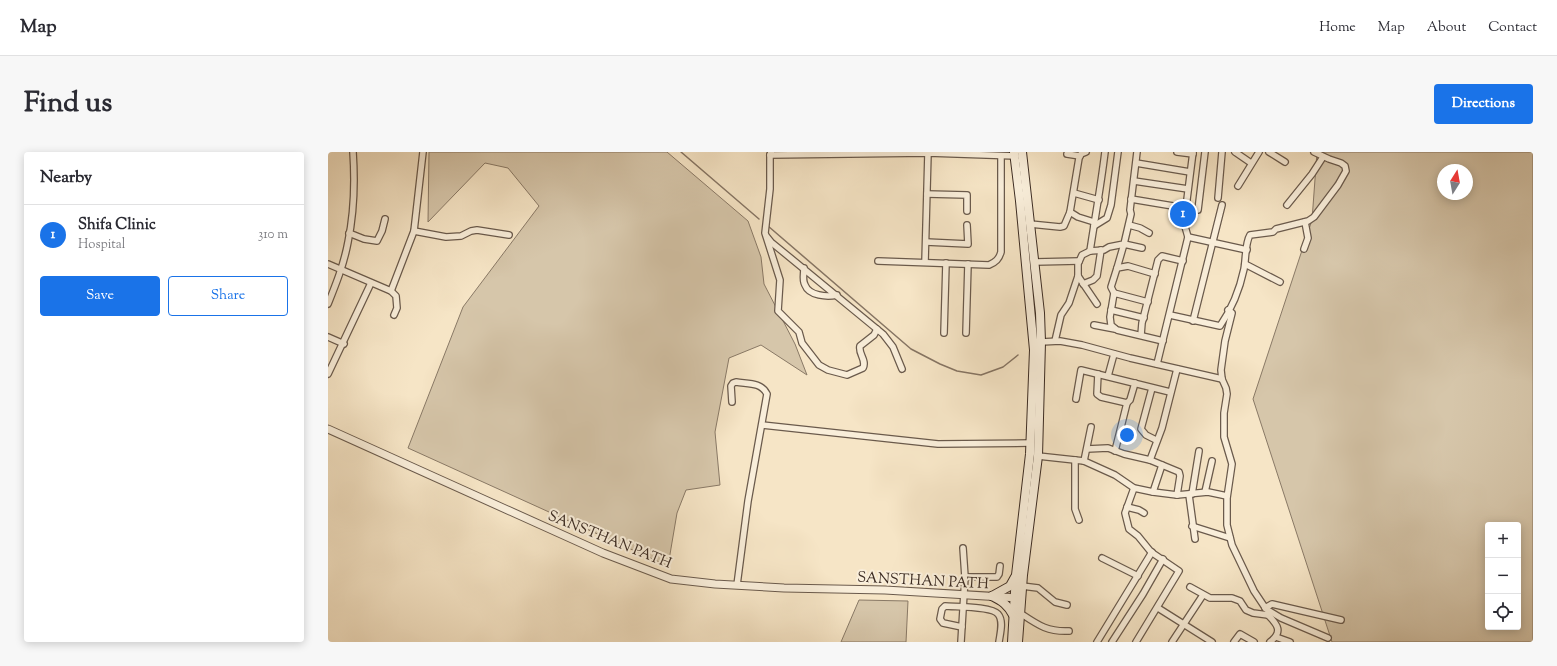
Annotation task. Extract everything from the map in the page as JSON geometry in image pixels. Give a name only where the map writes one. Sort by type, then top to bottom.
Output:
[{"type":"main road","points":[[1014,154],[1034,350],[1030,443],[1016,575],[1018,598],[1018,642]]},
{"type":"main road","points":[[1018,598],[1022,586],[1038,456],[1041,342],[1035,262],[1022,154]]},
{"type":"main road","points":[[1016,575],[1010,586],[992,596],[1008,606],[1017,614]]},
{"type":"main road","points":[[1012,642],[1017,614]]},
{"type":"street","points":[[328,304],[341,270],[349,233],[353,203],[353,152]]},
{"type":"street","points":[[391,291],[414,231],[422,152]]},
{"type":"street","points":[[1030,224],[1060,227],[1064,226],[1070,212],[1080,156],[1086,152]]},
{"type":"street","points":[[1090,251],[1099,200],[1105,152]]},
{"type":"street","points":[[1070,212],[1078,218],[1094,224],[1107,218],[1111,205],[1118,152]]},
{"type":"street","points":[[1117,330],[1111,325],[1111,310],[1114,293],[1111,287],[1129,225],[1137,152]]},
{"type":"street","points":[[1157,364],[1188,238],[1184,223],[1193,153],[1177,152]]},
{"type":"street","points":[[1198,210],[1205,152]]},
{"type":"street","points":[[1218,198],[1222,152]]},
{"type":"street","points":[[1235,152],[1251,163]]},
{"type":"street","points":[[1238,186],[1258,152]]},
{"type":"street","points":[[1269,152],[1285,162]]},
{"type":"street","points":[[1170,315],[1220,326],[1237,291],[1245,264],[1247,240],[1250,235],[1273,232],[1276,229],[1305,222],[1314,217],[1338,185],[1346,171],[1346,166],[1341,163],[1323,157],[1314,152]]},
{"type":"street","points":[[877,329],[874,335],[860,346],[859,350],[864,362],[861,370],[847,375],[828,370],[819,365],[802,343],[799,332],[778,310],[780,280],[765,233],[770,188],[770,153],[928,153],[980,154],[1001,157],[1022,154]]},
{"type":"street","points":[[924,262],[926,242],[928,153]]},
{"type":"street","points":[[1067,154],[1080,156]]},
{"type":"street","points":[[878,261],[989,265],[996,262],[1001,252],[1001,157]]},
{"type":"street","points":[[1287,206],[1312,174],[1323,157]]},
{"type":"street","points":[[1136,163],[1190,172]]},
{"type":"street","points":[[1134,181],[1188,190]]},
{"type":"street","points":[[1074,193],[1099,200]]},
{"type":"street","points":[[927,194],[967,195],[966,211]]},
{"type":"street","points":[[1131,199],[1185,208]]},
{"type":"street","points":[[1193,320],[1222,205]]},
{"type":"street","points":[[349,233],[377,241],[382,231],[385,219]]},
{"type":"street","points":[[1304,249],[1308,238],[1305,222]]},
{"type":"street","points":[[926,242],[968,244],[967,225]]},
{"type":"street","points":[[1129,225],[1140,228],[1149,233]]},
{"type":"street","points":[[414,231],[446,237],[461,236],[477,230],[509,235]]},
{"type":"street","points":[[765,233],[771,242],[877,329],[894,347],[902,369]]},
{"type":"street","points":[[1188,238],[1246,250]]},
{"type":"street","points":[[1055,341],[1061,315],[1070,303],[1078,276],[1078,264],[1082,255],[1090,251],[1104,250],[1109,247],[1124,244],[1142,248]]},
{"type":"street","points":[[1083,284],[1093,280],[1097,276],[1101,250]]},
{"type":"street","points":[[1141,336],[1158,260],[1162,256],[1183,261]]},
{"type":"street","points":[[1035,262],[1079,261]]},
{"type":"street","points":[[944,333],[946,263]]},
{"type":"street","points":[[328,264],[371,284],[391,291],[396,296],[397,303],[394,315]]},
{"type":"street","points":[[966,333],[968,264]]},
{"type":"street","points":[[1245,264],[1280,282]]},
{"type":"street","points":[[1117,268],[1128,266],[1155,274]]},
{"type":"street","points":[[804,268],[803,278],[807,289],[822,295],[837,295]]},
{"type":"street","points":[[1078,276],[1097,304]]},
{"type":"street","points":[[328,374],[344,344],[371,284]]},
{"type":"street","points":[[1114,293],[1148,302]]},
{"type":"street","points":[[1111,310],[1144,318]]},
{"type":"street","points":[[1228,310],[1232,314],[1223,353],[1221,370],[1222,379],[1226,388],[1224,436],[1232,464],[1227,496],[1227,525],[1232,545],[1254,591],[1276,624],[1278,631],[1276,637],[1270,642]]},
{"type":"street","points":[[1094,325],[1163,341]]},
{"type":"street","points":[[328,337],[344,344]]},
{"type":"street","points":[[1041,342],[1055,341],[1082,344],[1114,354],[1222,379]]},
{"type":"street","points":[[1108,376],[1114,354]]},
{"type":"street","points":[[1150,460],[1156,440],[1162,428],[1177,369]]},
{"type":"street","points":[[1076,399],[1082,370],[1170,392]]},
{"type":"street","points":[[1098,374],[1097,394],[1101,397],[1127,403]]},
{"type":"street","points":[[732,402],[731,386],[736,382],[758,385],[764,388],[767,394],[748,501],[737,584]]},
{"type":"street","points":[[1115,451],[1127,403],[1132,394],[1135,383]]},
{"type":"street","points":[[1152,388],[1141,429],[1146,435],[1156,440]]},
{"type":"street","points":[[762,425],[938,444],[1030,443]]},
{"type":"street","points":[[1084,461],[1091,427]]},
{"type":"street","name":"SANSTHAN PATH","points":[[328,429],[596,550],[671,579],[715,584],[737,584],[784,588],[885,590],[1018,598]]},
{"type":"street","points":[[1087,449],[1108,448],[1150,460],[1179,472],[1180,476],[1177,496]]},
{"type":"street","points":[[1195,539],[1192,526],[1190,495],[1199,450]]},
{"type":"street","points":[[1038,456],[1084,461],[1116,475],[1134,488],[1177,496],[1205,492],[1227,496]]},
{"type":"street","points":[[1075,460],[1074,502],[1075,509],[1080,520]]},
{"type":"street","points":[[1205,492],[1212,461]]},
{"type":"street","points":[[1153,492],[1162,465]]},
{"type":"street","points":[[1134,488],[1125,513],[1129,529],[1152,552],[1180,572],[1136,642]]},
{"type":"street","points":[[1127,507],[1144,513]]},
{"type":"street","points":[[1192,526],[1230,538]]},
{"type":"street","points":[[961,642],[965,577],[963,548]]},
{"type":"street","points":[[1097,642],[1152,552]]},
{"type":"street","points":[[1102,558],[1138,576]]},
{"type":"street","points":[[1112,642],[1143,594],[1163,559]]},
{"type":"street","points":[[965,577],[997,577],[1000,574],[1000,566]]},
{"type":"street","points":[[1022,586],[1038,588],[1055,602],[1067,605]]},
{"type":"street","points":[[1190,587],[1210,598],[1232,598],[1240,601],[1246,610],[1253,613],[1267,611],[1328,638]]},
{"type":"street","points":[[1172,642],[1203,595]]},
{"type":"street","points":[[1267,611],[1272,604],[1341,620]]},
{"type":"street","points":[[962,626],[943,624],[940,619],[942,609],[945,606],[978,608],[997,612],[1001,624],[999,642]]},
{"type":"street","points":[[1158,608],[1212,642]]},
{"type":"street","points":[[1017,614],[1045,629],[1069,631]]},
{"type":"street","points":[[1234,642],[1240,634],[1254,642]]},
{"type":"street","points":[[1276,637],[1288,642]]},
{"type":"shaded area","points":[[429,152],[667,152],[748,221],[761,257],[764,284],[795,344],[807,375],[761,345],[729,358],[715,432],[720,485],[686,490],[677,513],[668,566],[408,448],[463,307],[539,206],[508,168],[485,163],[428,222]]},
{"type":"shaded area","points":[[1317,152],[1533,152],[1533,642],[1332,642],[1253,399],[1312,220]]},
{"type":"shaded area","points":[[859,600],[908,601],[906,642],[841,642]]},
{"type":"waterway","points":[[681,152],[759,219]]},
{"type":"waterway","points":[[768,226],[911,349],[940,364],[957,371],[981,375],[1003,367],[1018,355]]},
{"type":"place","name":"Shifa Clinic","points":[[1183,214]]}]
